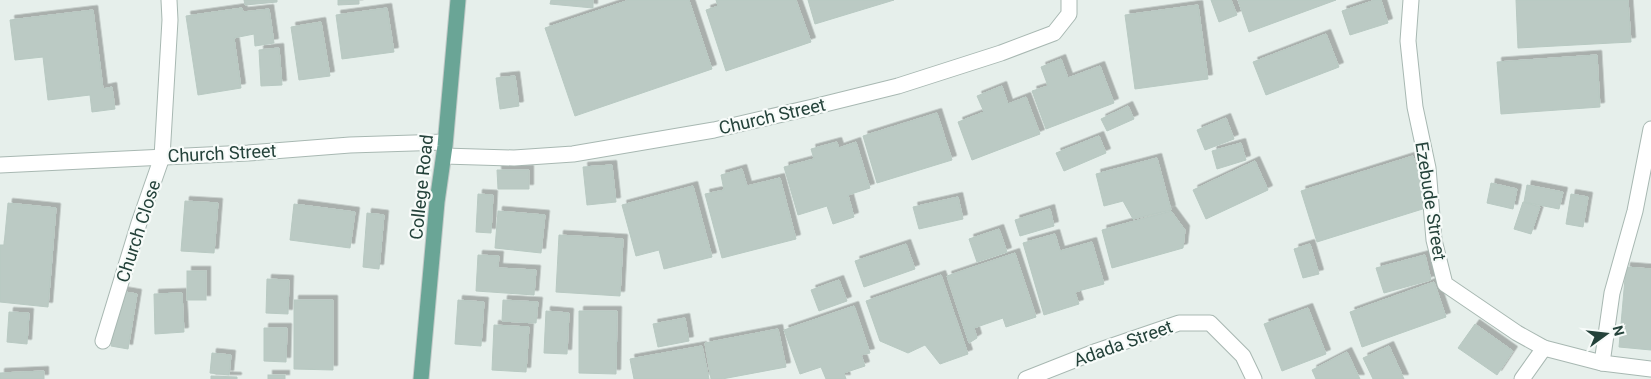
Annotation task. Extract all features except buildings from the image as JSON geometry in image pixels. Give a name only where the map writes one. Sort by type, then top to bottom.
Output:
[{"type":"main road","name":"College Road","points":[[421,379],[458,0]]},
{"type":"street","name":"Church Close","points":[[103,341],[162,157],[170,20],[169,0]]},
{"type":"street","name":"Church Street","points":[[0,166],[248,153],[350,145],[444,149],[514,158],[574,154],[714,130],[907,83],[1000,54],[1054,33],[1069,14],[1069,0]]},
{"type":"street","name":"Ezebude Street","points":[[1411,0],[1408,41],[1414,98],[1428,168],[1434,240],[1445,284],[1517,333],[1544,348],[1602,363],[1651,369]]},
{"type":"street","points":[[1602,363],[1612,293],[1636,211],[1651,128]]},
{"type":"street","name":"Adada Street","points":[[1026,379],[1097,351],[1179,323],[1210,323],[1244,356],[1254,379]]},
{"type":"street","points":[[1522,379],[1544,348]]}]
